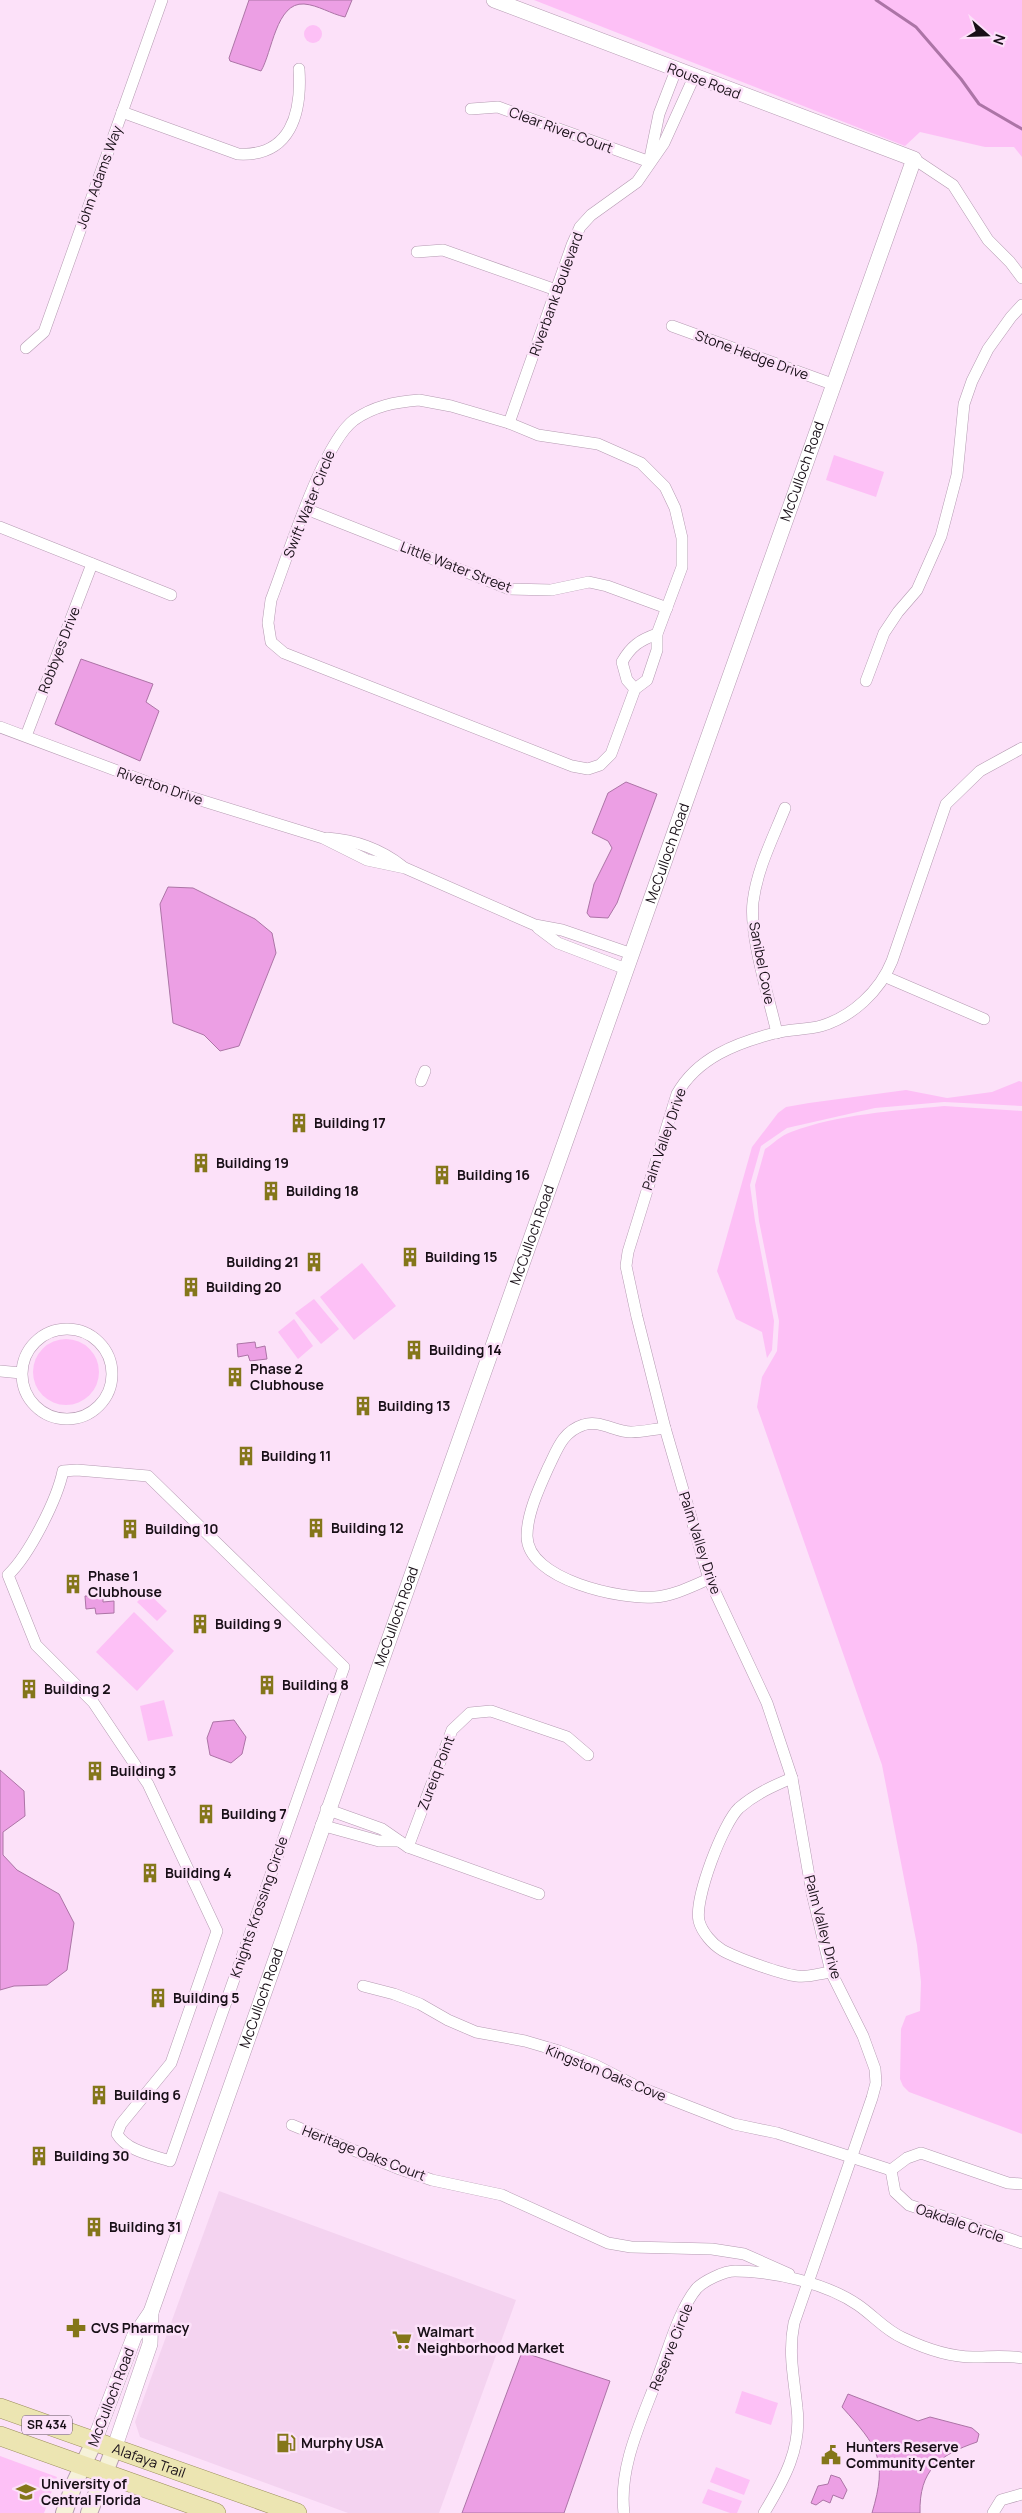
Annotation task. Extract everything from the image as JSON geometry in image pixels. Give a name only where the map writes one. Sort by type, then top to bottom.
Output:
[{"type":"main road","name":"Alafaya Trail","points":[[0,2408],[297,2513]]},
{"type":"main road","name":"Alafaya Trail","points":[[0,2436],[216,2513]]},
{"type":"main road","name":"McCulloch Road","points":[[64,2513],[94,2442]]},
{"type":"main road","name":"McCulloch Road","points":[[89,2513],[114,2449]]},
{"type":"street","name":"John Adams Way","points":[[26,348],[44,332],[162,0]]},
{"type":"street","name":"Rouse Road","points":[[494,0],[914,159]]},
{"type":"street","points":[[122,112],[238,154],[255,155],[279,144],[287,135],[301,93],[299,69]]},
{"type":"street","name":"Riverbank Boulevard","points":[[650,162],[659,114],[676,70]]},
{"type":"street","name":"Riverbank Boulevard","points":[[509,423],[580,227],[591,215],[637,182],[664,143],[694,77]]},
{"type":"street","name":"Clear River Court","points":[[471,109],[498,107],[650,162]]},
{"type":"street","points":[[914,159],[953,185],[988,240],[1010,262],[1022,278]]},
{"type":"street","name":"McCulloch Road","points":[[94,2442],[134,2337],[151,2312],[326,1809],[632,954],[832,384],[914,159]]},
{"type":"street","points":[[417,252],[443,250],[556,290]]},
{"type":"street","points":[[866,682],[884,633],[898,612],[917,590],[941,536],[957,475],[964,404],[972,381],[988,349],[1011,317],[1022,306]]},
{"type":"street","name":"Stone Hedge Drive","points":[[672,326],[832,384]]},
{"type":"street","name":"Swift Water Circle","points":[[419,400],[452,406],[509,423],[538,435],[598,444],[642,463],[665,487],[675,508],[682,538],[682,567],[657,634],[657,650],[647,680],[635,689],[611,754],[600,765],[588,769],[572,766],[284,653],[271,642],[268,623],[271,600],[322,468],[337,438],[354,420],[386,403],[419,400]]},
{"type":"street","name":"Little Water Street","points":[[306,509],[509,589],[551,590],[589,582],[607,586],[666,608]]},
{"type":"street","points":[[0,527],[171,595]]},
{"type":"street","name":"Robbyes Drive","points":[[26,736],[92,564]]},
{"type":"street","points":[[635,689],[627,680],[622,662],[630,648],[642,639],[657,634]]},
{"type":"street","name":"Riverton Drive","points":[[0,727],[171,791],[323,838],[348,839],[371,847],[391,857],[405,868],[535,925],[562,930],[632,954]]},
{"type":"street","name":"Palm Valley Drive","points":[[764,2513],[783,2482],[796,2446],[798,2409],[791,2366],[791,2339],[807,2282],[872,2098],[876,2083],[875,2069],[863,2036],[831,1972],[812,1893],[792,1778],[767,1703],[709,1579],[665,1428],[628,1283],[626,1266],[633,1231],[677,1094],[682,1085],[694,1071],[714,1055],[776,1033],[794,1032],[822,1026],[848,1013],[867,999],[886,977],[946,804],[980,771],[1022,748]]},
{"type":"street","name":"Sanibel Cove","points":[[776,1033],[752,923],[753,901],[760,871],[785,808]]},
{"type":"street","name":"Riverton Drive","points":[[535,925],[558,943],[626,969]]},
{"type":"street","points":[[886,977],[984,1019]]},
{"type":"street","points":[[73,1329],[88,1334],[100,1344],[109,1357],[112,1372],[109,1390],[101,1404],[89,1414],[74,1419],[62,1420],[42,1413],[31,1402],[23,1388],[21,1373],[24,1360],[31,1346],[43,1335],[58,1330],[73,1329]]},
{"type":"street","points":[[0,1372],[21,1373]]},
{"type":"street","points":[[665,1428],[629,1432],[605,1425],[584,1424],[569,1431],[557,1447],[534,1503],[527,1536],[529,1547],[542,1566],[556,1574],[594,1588],[625,1596],[654,1597],[668,1595],[709,1579]]},
{"type":"street","name":"Knights Krossing Circle","points":[[77,1470],[148,1476],[344,1667],[170,2160],[130,2147],[121,2142],[117,2134],[121,2124],[171,2062],[217,1931],[148,1784],[93,1702],[36,1645],[8,1575],[19,1564],[28,1548],[59,1489],[63,1471],[77,1470]]},
{"type":"street","name":"Zureiq Point","points":[[404,1844],[452,1730],[470,1713],[491,1712],[568,1737],[588,1755]]},
{"type":"street","points":[[792,1778],[765,1789],[739,1808],[727,1823],[706,1876],[699,1920],[712,1942],[723,1950],[774,1970],[799,1977],[831,1972]]},
{"type":"street","points":[[326,1809],[382,1829],[404,1844]]},
{"type":"street","points":[[361,1836],[365,1823]]},
{"type":"street","points":[[321,1825],[379,1841],[404,1844],[539,1894]]},
{"type":"street","name":"Kingston Oaks Cove","points":[[363,1986],[403,1997],[476,2032],[526,2041],[559,2051],[596,2065],[634,2085],[734,2124],[777,2133],[852,2158]]},
{"type":"street","name":"Heritage Oaks Court","points":[[292,2125],[396,2168],[432,2180],[502,2195],[608,2244],[631,2247],[712,2249],[744,2254],[807,2282]]},
{"type":"street","points":[[852,2158],[892,2170],[907,2158],[921,2153],[1008,2183],[1022,2184]]},
{"type":"street","name":"Oakdale Circle","points":[[892,2170],[895,2192],[910,2205],[943,2218],[1022,2243]]},
{"type":"street","name":"Reserve Circle","points":[[624,2513],[622,2496],[626,2466],[672,2339],[689,2301],[698,2287],[733,2271],[807,2282],[839,2294],[858,2305],[882,2326],[903,2338],[934,2350],[971,2357],[1022,2358]]},
{"type":"street","name":"McCulloch Road","points":[[114,2449],[150,2344],[151,2312]]},
{"type":"street","points":[[993,2513],[1001,2500],[1022,2494]]},
{"type":"shaded area","points":[[249,0],[352,0],[345,17],[304,4],[295,6],[287,11],[276,30],[261,71],[230,61],[229,58]]},
{"type":"shaded area","points":[[534,0],[1022,0],[1022,157],[1014,147],[985,147],[920,132],[905,146]]},
{"type":"shaded area","points":[[313,25],[319,28],[322,34],[319,40],[313,43],[307,40],[304,34],[307,28]]},
{"type":"shaded area","points":[[834,455],[884,472],[876,497],[826,480]]},
{"type":"shaded area","points":[[81,659],[153,684],[146,702],[159,711],[140,761],[55,724]]},
{"type":"shaded area","points":[[626,782],[657,794],[617,903],[608,918],[590,917],[587,913],[594,884],[612,848],[608,841],[592,833],[608,793]]},
{"type":"shaded area","points":[[168,887],[193,888],[255,919],[272,933],[276,953],[239,1046],[220,1051],[204,1035],[173,1023],[160,904]]},
{"type":"shaded area","points":[[1019,1081],[1022,1082],[1022,1106],[944,1102],[875,1108],[787,1128],[761,1146],[750,1185],[774,1321],[772,1350],[767,1358],[762,1332],[736,1319],[717,1271],[752,1147],[778,1113],[786,1107],[906,1090],[947,1098],[992,1092]]},
{"type":"shaded area","points":[[944,1106],[1022,1111],[1022,2134],[909,2092],[903,2086],[900,2079],[901,2029],[906,2016],[920,2011],[921,1982],[917,1945],[882,1765],[757,1407],[762,1377],[777,1351],[779,1321],[759,1221],[755,1185],[765,1149],[787,1133],[828,1121],[866,1114]]},
{"type":"shaded area","points":[[362,1263],[396,1306],[354,1340],[320,1297]]},
{"type":"shaded area","points":[[314,1299],[339,1329],[321,1344],[295,1313]]},
{"type":"shaded area","points":[[294,1319],[313,1346],[298,1359],[278,1332]]},
{"type":"shaded area","points":[[66,1339],[79,1342],[89,1349],[96,1359],[99,1372],[96,1385],[89,1395],[79,1402],[66,1405],[53,1402],[43,1395],[36,1385],[33,1372],[36,1359],[43,1349],[53,1342]]},
{"type":"shaded area","points":[[255,1342],[256,1348],[265,1346],[267,1359],[250,1361],[248,1355],[238,1357],[237,1344]]},
{"type":"shaded area","points":[[147,1592],[167,1611],[157,1621],[137,1602]]},
{"type":"shaded area","points":[[85,1596],[103,1596],[103,1602],[114,1601],[114,1613],[96,1614],[95,1608],[86,1609]]},
{"type":"shaded area","points":[[134,1612],[174,1651],[137,1691],[96,1652]]},
{"type":"shaded area","points":[[164,1700],[173,1736],[148,1741],[140,1706]]},
{"type":"shaded area","points":[[234,1720],[246,1737],[242,1754],[231,1763],[210,1755],[207,1738],[213,1722]]},
{"type":"shaded area","points":[[0,1770],[24,1791],[25,1816],[3,1832],[3,1855],[17,1870],[59,1894],[74,1923],[67,1970],[47,1985],[14,1986],[0,1990]]},
{"type":"shaded area","points":[[219,2191],[516,2300],[439,2513],[348,2513],[140,2437],[135,2422]]},
{"type":"shaded area","points":[[522,2352],[610,2381],[564,2513],[462,2513]]},
{"type":"shaded area","points":[[742,2391],[778,2403],[771,2425],[735,2413]]},
{"type":"shaded area","points":[[848,2394],[918,2421],[930,2417],[972,2428],[979,2434],[977,2442],[952,2453],[934,2466],[923,2486],[920,2513],[872,2513],[877,2495],[879,2466],[872,2444],[842,2407]]},
{"type":"shaded area","name":"University of Central Florida","points":[[0,2456],[57,2477],[44,2513],[0,2513]]},
{"type":"shaded area","points":[[716,2467],[750,2480],[744,2495],[710,2482]]},
{"type":"shaded area","points":[[831,2475],[840,2478],[847,2490],[843,2499],[833,2495],[830,2503],[823,2500],[816,2505],[811,2503],[818,2486],[828,2484]]},
{"type":"shaded area","points":[[708,2489],[742,2501],[737,2513],[730,2513],[702,2503]]},
{"type":"waterway","points":[[876,0],[916,27],[961,79],[979,104],[1022,129]]},
{"type":"place","name":"Building 17","points":[[299,1123]]},
{"type":"place","name":"Building 19","points":[[201,1163]]},
{"type":"place","name":"Building 16","points":[[442,1175]]},
{"type":"place","name":"Building 18","points":[[271,1191]]},
{"type":"place","name":"Building 15","points":[[410,1257]]},
{"type":"place","name":"Building 21","points":[[314,1262]]},
{"type":"place","name":"Building 20","points":[[191,1287]]},
{"type":"place","name":"Building 14","points":[[414,1350]]},
{"type":"place","name":"Phase 2 Clubhouse","points":[[235,1377]]},
{"type":"place","name":"Building 13","points":[[363,1406]]},
{"type":"place","name":"Building 11","points":[[246,1456]]},
{"type":"place","name":"Building 12","points":[[316,1528]]},
{"type":"place","name":"Building 10","points":[[130,1529]]},
{"type":"place","name":"Phase 1 Clubhouse","points":[[73,1584]]},
{"type":"place","name":"Building 9","points":[[200,1624]]},
{"type":"place","name":"Building 8","points":[[267,1685]]},
{"type":"place","name":"Building 2","points":[[29,1689]]},
{"type":"place","name":"Building 3","points":[[95,1771]]},
{"type":"place","name":"Building 7","points":[[206,1814]]},
{"type":"place","name":"Building 4","points":[[150,1873]]},
{"type":"place","name":"Building 5","points":[[158,1998]]},
{"type":"place","name":"Building 6","points":[[99,2095]]},
{"type":"place","name":"Building 30","points":[[39,2156]]},
{"type":"place","name":"Building 31","points":[[94,2227]]},
{"type":"place","name":"CVS Pharmacy","points":[[76,2328]]},
{"type":"place","name":"Walmart Neighborhood Market","points":[[402,2340]]},
{"type":"place","name":"Murphy USA","points":[[286,2443]]},
{"type":"place","name":"Hunters Reserve Community Center","points":[[831,2455]]},
{"type":"place","name":"University of Central Florida","points":[[26,2492]]}]
